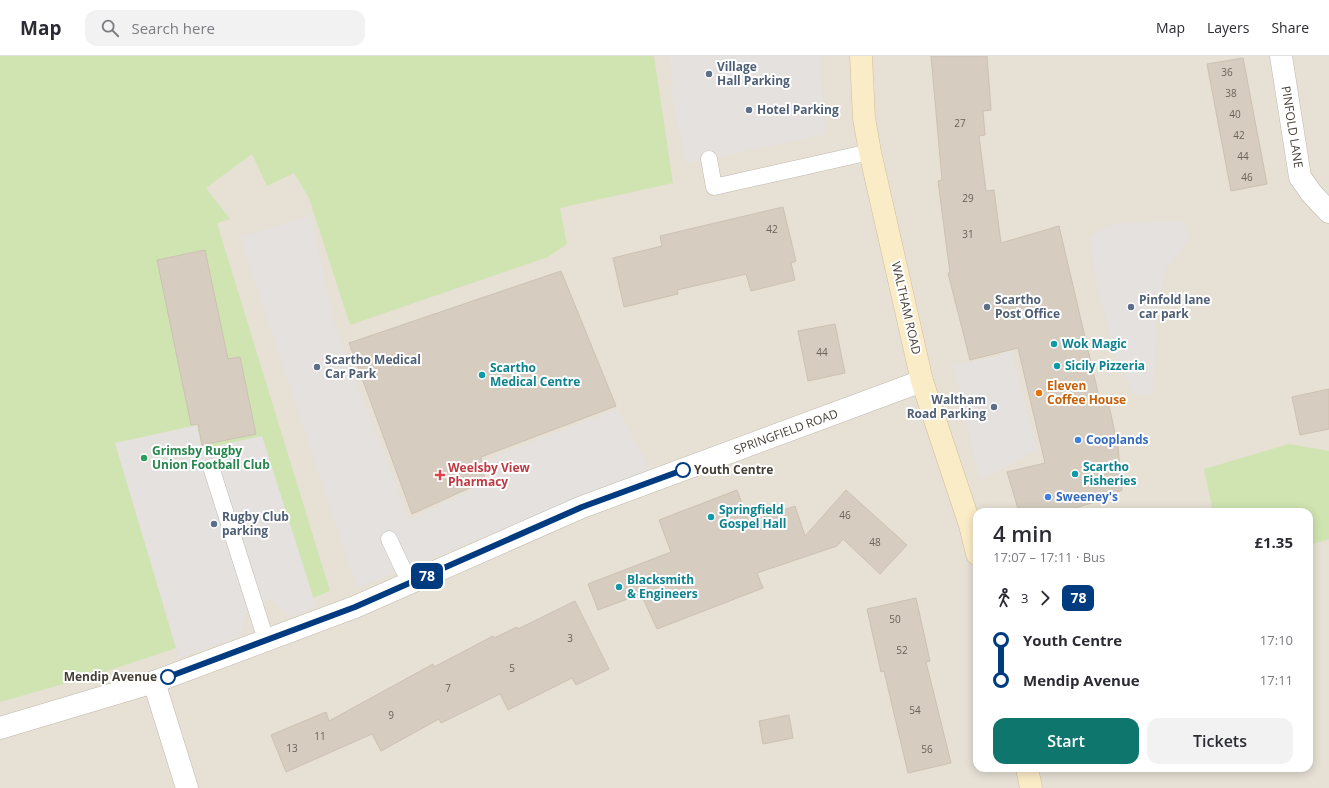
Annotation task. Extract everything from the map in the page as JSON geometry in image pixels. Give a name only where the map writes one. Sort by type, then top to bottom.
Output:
[{"type":"main road","name":"WALTHAM ROAD","points":[[861,56],[864,118],[870,152],[922,381],[973,537]]},
{"type":"main road","points":[[1028,772],[1031,788]]},
{"type":"street","name":"PINFOLD LANE","points":[[1282,56],[1300,177],[1312,194],[1329,212]]},
{"type":"street","name":"SPRINGFIELD ROAD","points":[[0,728],[154,682],[355,607],[582,507],[922,381]]},
{"type":"street","points":[[154,682],[187,788]]},
{"type":"lane","points":[[709,159],[714,187],[870,152]]},
{"type":"lane","points":[[211,467],[266,640]]},
{"type":"lane","points":[[388,539],[411,583]]},
{"type":"shaded area","points":[[0,56],[1329,56],[1329,788],[0,788]]},
{"type":"shaded area","name":"Hotel Parking","points":[[669,56],[822,56],[820,57],[826,134],[686,164],[670,87],[673,86]]},
{"type":"shaded area","name":"Scartho Medical Car Park","points":[[311,215],[335,325],[409,520],[493,480],[488,459],[618,409],[651,470],[357,588],[240,237]]},
{"type":"shaded area","name":"Pinfold lane car park","points":[[1184,221],[1189,238],[1164,273],[1156,327],[1153,394],[1136,396],[1118,363],[1097,288],[1090,237],[1111,224]]},
{"type":"shaded area","name":"Waltham Road Parking","points":[[1011,350],[1037,450],[985,478],[979,478],[953,363],[963,364],[984,359],[991,359]]},
{"type":"shaded area","name":"Rugby Club parking","points":[[197,425],[202,449],[262,436],[316,606],[292,617],[270,599],[247,606],[241,636],[179,658],[115,443]]},
{"type":"green space","name":"Grimsby Rugby Union Football Club","points":[[0,56],[654,56],[673,183],[560,208],[567,244],[548,257],[350,325],[309,198],[294,173],[267,186],[252,154],[206,188],[230,219],[217,223],[330,591],[285,609],[263,592],[242,598],[237,628],[95,675],[0,702]]},
{"type":"green space","points":[[1289,444],[1329,451],[1329,539],[1313,544],[1313,508],[1212,508],[1204,469]]},
{"type":"building","points":[[931,56],[987,56],[991,110],[983,111],[985,135],[979,136],[986,191],[994,190],[1001,243],[1059,226],[1100,401],[1108,401],[1118,447],[1122,490],[1095,502],[1075,508],[1018,508],[1007,472],[1045,463],[1018,348],[970,360],[948,273],[950,273],[938,181],[942,180]]},
{"type":"building","points":[[1243,58],[1267,184],[1231,191],[1207,64]]},
{"type":"building","points":[[783,207],[796,261],[791,263],[795,280],[751,291],[746,274],[677,290],[678,294],[624,307],[613,258],[662,246],[660,236]]},
{"type":"building","points":[[205,250],[228,359],[240,357],[256,434],[202,445],[198,424],[191,425],[157,260]]},
{"type":"building","name":"Scartho Medical Centre","points":[[561,271],[616,406],[481,457],[485,481],[412,514],[349,343]]},
{"type":"building","points":[[835,324],[845,373],[808,381],[798,331]]},
{"type":"building","points":[[1329,389],[1329,429],[1300,435],[1292,397]]},
{"type":"building","points":[[737,490],[749,522],[795,506],[805,536],[846,490],[907,545],[880,574],[843,539],[837,546],[757,573],[763,588],[657,629],[641,594],[598,610],[588,584],[671,552],[659,520]]},
{"type":"building","points":[[916,598],[930,661],[926,662],[951,763],[908,773],[884,671],[881,672],[867,609]]},
{"type":"building","points":[[575,601],[609,669],[576,685],[572,678],[508,710],[500,694],[441,723],[439,719],[381,751],[372,734],[286,772],[271,735],[326,712],[329,721],[433,664],[434,667],[493,636],[494,638],[517,627],[518,629]]},
{"type":"building","points":[[789,715],[793,738],[763,744],[759,721]]},
{"type":"bus line","name":"78","points":[[168,677],[355,607],[582,507],[683,470]]},
{"type":"place","name":"Village Hall Parking","points":[[709,74]]},
{"type":"place","name":"Hotel Parking","points":[[749,110]]},
{"type":"place","name":"Scartho Post Office","points":[[987,307]]},
{"type":"place","name":"Pinfold lane car park","points":[[1131,307]]},
{"type":"place","name":"Wok Magic","points":[[1054,344]]},
{"type":"place","name":"Sicily Pizzeria","points":[[1057,366]]},
{"type":"place","name":"Scartho Medical Car Park","points":[[317,367]]},
{"type":"place","name":"Scartho Medical Centre","points":[[482,375]]},
{"type":"place","name":"Eleven Coffee House","points":[[1039,393]]},
{"type":"place","name":"Waltham Road Parking","points":[[994,407]]},
{"type":"place","name":"Cooplands","points":[[1078,440]]},
{"type":"place","name":"Grimsby Rugby Union Football Club","points":[[144,458]]},
{"type":"place","name":"Youth Centre","points":[[683,470]]},
{"type":"place","name":"Scartho Fisheries","points":[[1075,474]]},
{"type":"place","name":"Weelsby View Pharmacy","points":[[440,475]]},
{"type":"place","name":"Sweeney's","points":[[1048,497]]},
{"type":"place","name":"Springfield Gospel Hall","points":[[711,517]]},
{"type":"place","name":"Rugby Club parking","points":[[214,524]]},
{"type":"place","name":"Blacksmith & Engineers","points":[[619,587]]},
{"type":"place","name":"Mendip Avenue","points":[[168,677]]}]
